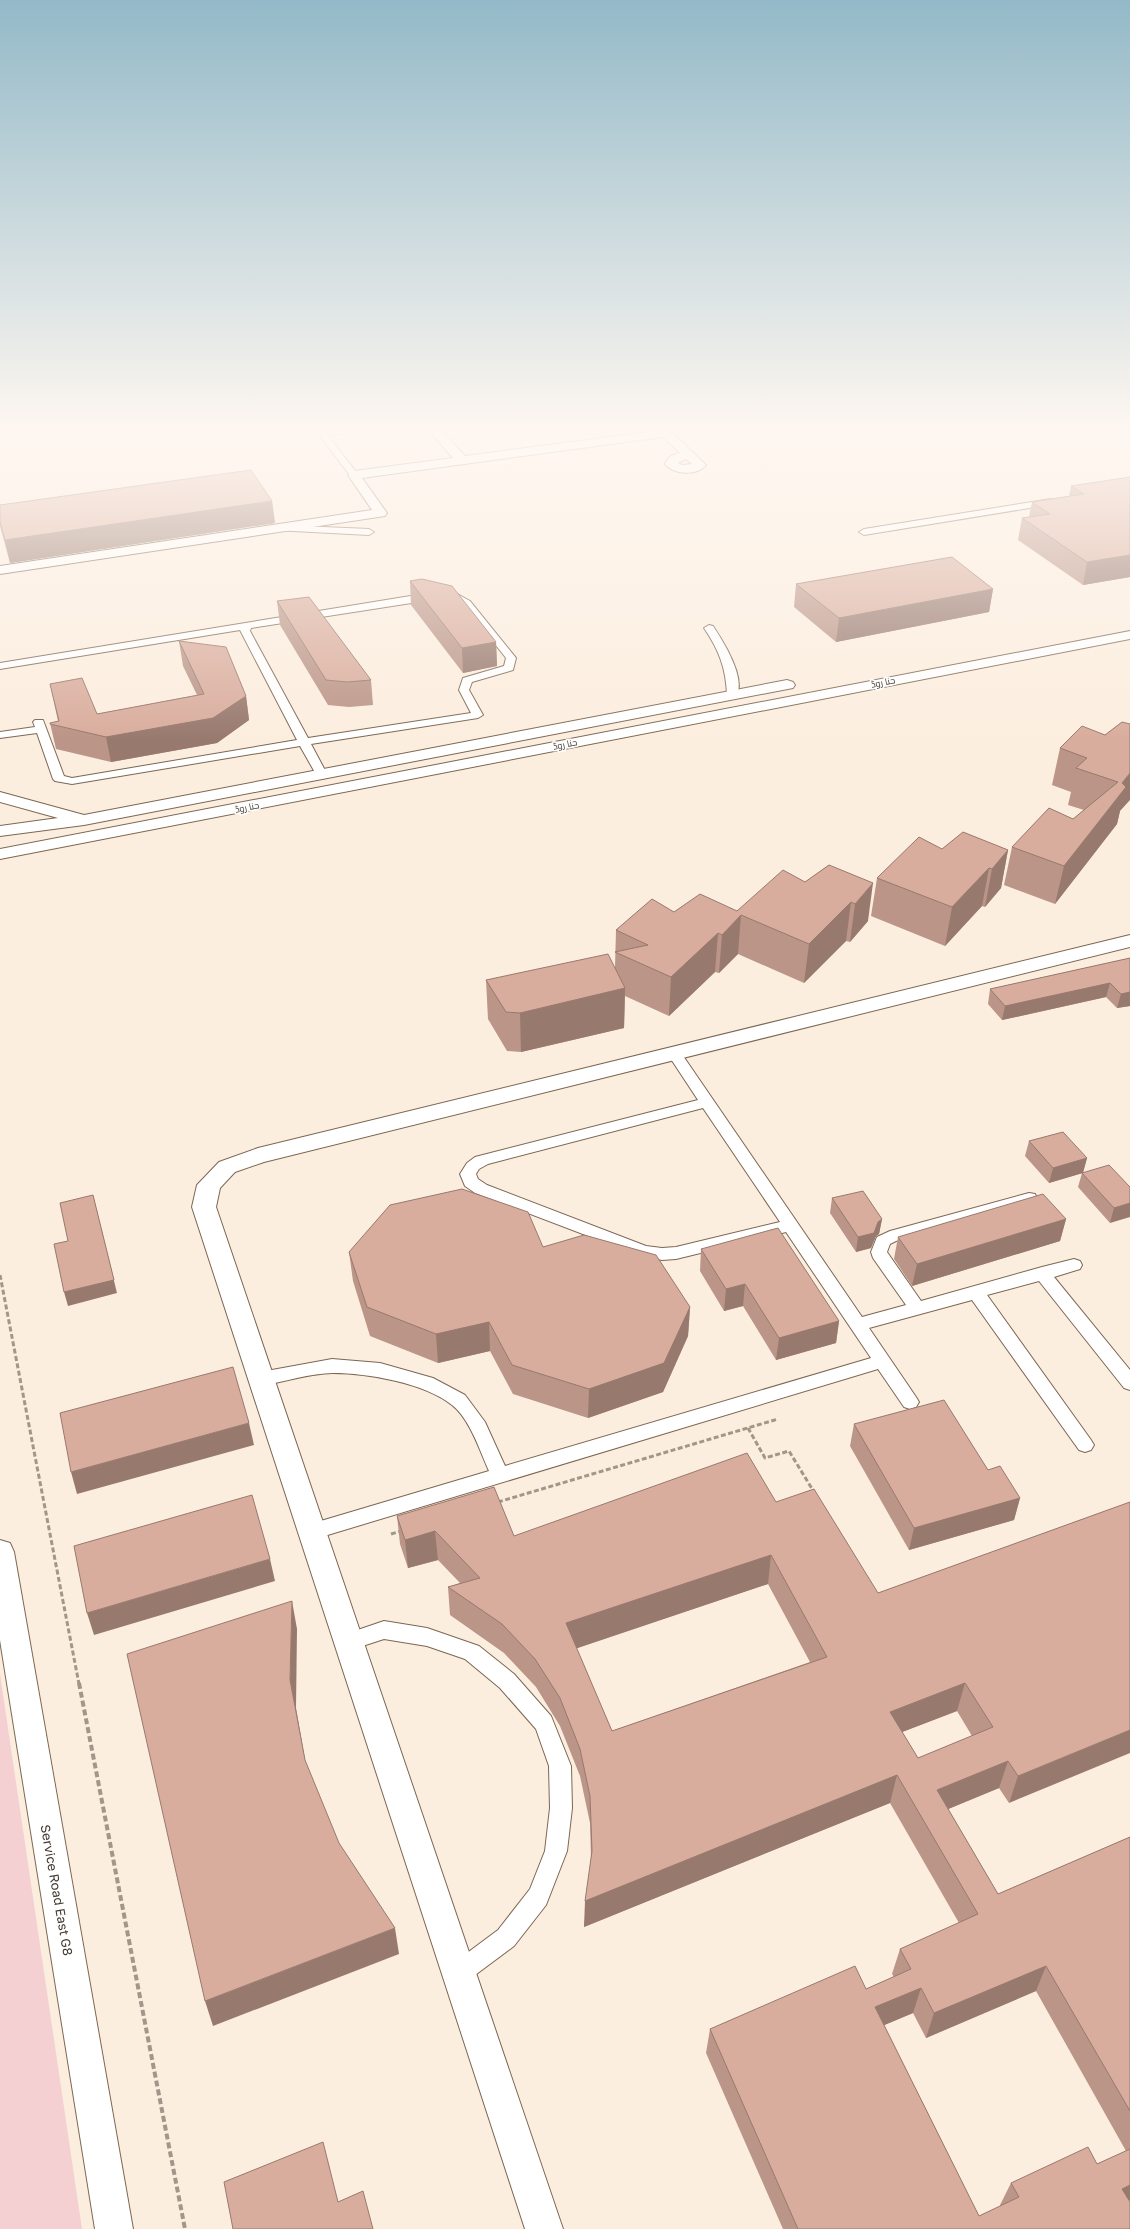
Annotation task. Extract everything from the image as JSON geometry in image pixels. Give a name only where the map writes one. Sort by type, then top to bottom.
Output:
[{"type":"street","points":[[0,570],[248,532]]},
{"type":"street","points":[[1075,630],[1130,619]]},
{"type":"street","name":"حنا روڈ","points":[[0,854],[1130,635]]},
{"type":"street","name":"حنا روڈ","points":[[0,830],[84,820],[802,682]]},
{"type":"street","points":[[685,704],[696,718]]},
{"type":"street","points":[[0,797],[84,820]]},
{"type":"street","points":[[544,2229],[460,1973],[347,1642],[204,1207],[209,1185],[228,1168],[258,1156],[1130,941]]},
{"type":"street","name":"Service Road East G8","points":[[0,1552],[114,2229]]},
{"type":"lane","points":[[0,666],[435,594],[452,594],[467,603],[511,658],[509,668],[467,680],[464,690],[478,715],[304,742],[72,781],[59,779],[40,725],[0,735]]},
{"type":"lane","points":[[247,625],[245,631],[321,774]]},
{"type":"lane","points":[[709,628],[725,651],[732,674],[732,696]]},
{"type":"lane","points":[[674,1053],[910,1402]]},
{"type":"lane","points":[[707,1102],[484,1160],[476,1163],[470,1168],[468,1174],[471,1182],[480,1189],[644,1251],[662,1254],[676,1253],[790,1225]]},
{"type":"lane","points":[[917,1308],[881,1258],[879,1252],[883,1241],[890,1237],[1029,1198]]},
{"type":"lane","points":[[858,1325],[975,1291],[1074,1265]]},
{"type":"lane","points":[[1042,1273],[1130,1383]]},
{"type":"lane","points":[[975,1291],[1085,1444]]},
{"type":"lane","points":[[311,1532],[882,1361]]},
{"type":"lane","points":[[260,1379],[332,1366],[380,1370],[427,1383],[459,1400],[478,1427],[500,1475]]},
{"type":"lane","points":[[347,1642],[384,1630],[427,1637],[472,1652],[507,1681],[544,1723],[560,1766],[561,1808],[556,1851],[538,1897],[506,1938],[460,1973]]},
{"type":"path","points":[[0,1275],[184,2229]]},
{"type":"path","points":[[490,1505],[778,1419]]},
{"type":"path","points":[[748,1428],[765,1458],[789,1451],[817,1497]]},
{"type":"path","points":[[391,1534],[406,1530]]},
{"type":"shaded area","points":[[0,1674],[82,2229],[0,2229]]},
{"type":"building","points":[[3,532],[60,532],[5,540]]},
{"type":"building","points":[[1043,532],[1130,532],[1130,555],[1087,562]]},
{"type":"building","points":[[952,557],[993,589],[839,618],[796,584]]},
{"type":"building","points":[[422,579],[452,586],[496,642],[462,648],[410,581]]},
{"type":"building","points":[[309,597],[371,680],[347,682],[326,680],[277,601]]},
{"type":"building","points":[[179,641],[226,647],[246,696],[213,718],[106,737],[50,724],[59,721],[50,684],[82,678],[97,714],[204,694]]},
{"type":"building","points":[[1122,722],[1130,724],[1130,773],[1122,783],[1126,787],[1064,866],[1012,847],[1049,808],[1073,819],[1118,782],[1076,768],[1087,758],[1060,748],[1082,726],[1105,735]]},
{"type":"building","points":[[963,832],[1008,850],[992,869],[989,868],[952,907],[877,878],[919,837],[942,849]]},
{"type":"building","points":[[829,865],[873,883],[855,904],[851,902],[809,944],[741,915],[722,935],[718,933],[671,977],[615,952],[648,945],[616,930],[652,899],[674,912],[700,894],[737,911],[783,870],[805,882]]},
{"type":"building","points":[[608,954],[625,988],[520,1013],[506,1012],[486,980]]},
{"type":"building","points":[[1130,958],[1130,992],[1121,994],[1110,983],[1005,1006],[990,989]]},
{"type":"building","points":[[1063,1132],[1087,1158],[1053,1168],[1029,1141]]},
{"type":"building","points":[[1109,1165],[1130,1187],[1130,1203],[1114,1208],[1082,1173]]},
{"type":"building","points":[[462,1189],[528,1212],[543,1247],[584,1235],[656,1255],[690,1307],[664,1363],[589,1389],[512,1365],[489,1322],[436,1334],[367,1307],[349,1252],[390,1205]]},
{"type":"building","points":[[863,1191],[882,1219],[878,1222],[874,1233],[858,1237],[832,1198]]},
{"type":"building","points":[[1043,1194],[1066,1219],[917,1264],[898,1237]]},
{"type":"building","points":[[93,1195],[114,1280],[64,1292],[54,1244],[68,1241],[60,1203]]},
{"type":"building","points":[[778,1228],[839,1321],[779,1338],[745,1284],[726,1289],[701,1249]]},
{"type":"building","points":[[233,1367],[249,1423],[71,1472],[60,1413]]},
{"type":"building","points":[[944,1400],[988,1470],[1000,1466],[1020,1498],[914,1528],[854,1424]]},
{"type":"building","points":[[747,1453],[776,1502],[814,1489],[878,1593],[1130,1502],[1130,1730],[1018,1776],[1008,1761],[937,1790],[998,1894],[1130,1837],[1130,2111],[1046,1966],[934,2013],[921,1988],[875,2007],[979,2216],[1019,2197],[1011,2183],[1088,2147],[1097,2164],[1130,2149],[1130,2185],[1122,2189],[1130,2202],[1130,2229],[798,2229],[710,2029],[855,1966],[866,1989],[911,1969],[900,1949],[978,1914],[897,1775],[585,1901],[592,1851],[590,1796],[580,1749],[560,1698],[535,1659],[502,1624],[448,1587],[480,1578],[435,1531],[405,1540],[397,1516],[494,1487],[514,1536]],"holes":[[[771,1555],[827,1657],[612,1731],[566,1623]],[[965,1683],[993,1727],[918,1758],[890,1712]]]},
{"type":"building","points":[[252,1495],[270,1559],[87,1613],[74,1546]]},
{"type":"building","points":[[292,1601],[290,1680],[305,1760],[339,1843],[395,1928],[205,2001],[127,1654]]},
{"type":"building","points":[[323,2142],[338,2202],[363,2191],[373,2229],[233,2229],[224,2182]]}]
